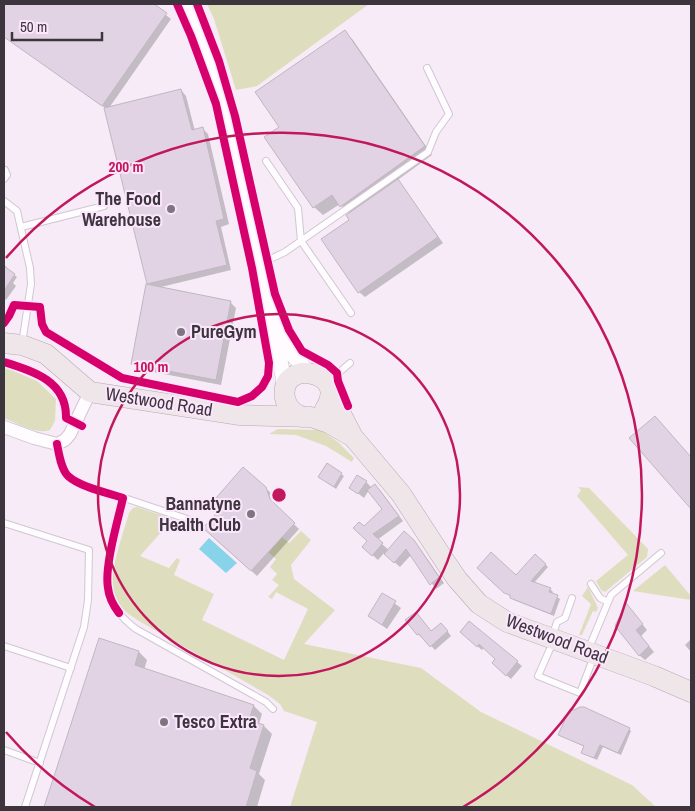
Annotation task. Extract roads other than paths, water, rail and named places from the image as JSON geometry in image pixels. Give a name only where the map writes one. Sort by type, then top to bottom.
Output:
[{"type":"main road","name":"Westwood Road","points":[[13,344],[46,354],[90,392],[240,414],[307,417],[329,422],[353,437]]},
{"type":"main road","name":"Westwood Road","points":[[308,372],[316,374],[328,390],[353,437],[401,494],[457,579],[479,604],[507,622],[645,672],[691,692]]},
{"type":"main road","points":[[240,414],[285,392],[294,376],[308,372]]},
{"type":"main road","points":[[307,417],[324,410],[328,390]]},
{"type":"main road","name":"Westwood Road","points":[[285,392],[286,403],[290,409],[307,417]]},
{"type":"street","points":[[187,4],[198,26],[223,102],[258,265],[273,322],[285,392]]},
{"type":"street","points":[[273,322],[292,354],[308,372]]},
{"type":"street","points":[[4,427],[56,444],[65,440],[70,434],[90,392]]},
{"type":"lane","points":[[258,265],[285,252],[428,152],[436,132],[449,114],[427,68]]},
{"type":"lane","points":[[266,161],[298,208],[301,241],[351,313]]},
{"type":"lane","points":[[4,179],[7,174],[5,170]]},
{"type":"lane","points":[[4,201],[17,211],[30,268],[30,284],[13,344]]},
{"type":"lane","points":[[21,227],[104,206]]},
{"type":"lane","points":[[328,390],[350,364]]},
{"type":"lane","points":[[56,444],[61,462],[68,476],[80,483],[194,521]]},
{"type":"lane","points":[[123,498],[108,568],[107,587],[112,603],[119,613],[136,630],[266,702],[273,708]]},
{"type":"lane","points":[[4,523],[89,550],[87,612],[71,668],[25,807]]},
{"type":"lane","points":[[572,598],[565,618],[557,622],[553,639],[538,676],[580,693],[591,653],[611,595],[660,554]]},
{"type":"lane","points":[[592,584],[600,598],[608,602]]},
{"type":"lane","points":[[4,646],[71,668]]},
{"type":"lane","points":[[4,750],[40,763]]},
{"type":"water","points":[[209,538],[237,563],[226,573],[199,549]]},
{"type":"place","name":"The Food Warehouse","points":[[171,209]]},
{"type":"place","name":"PureGym","points":[[181,332]]},
{"type":"place","name":"Bannatyne Health Club","points":[[251,514]]},
{"type":"place","name":"Tesco Extra","points":[[164,722]]}]
